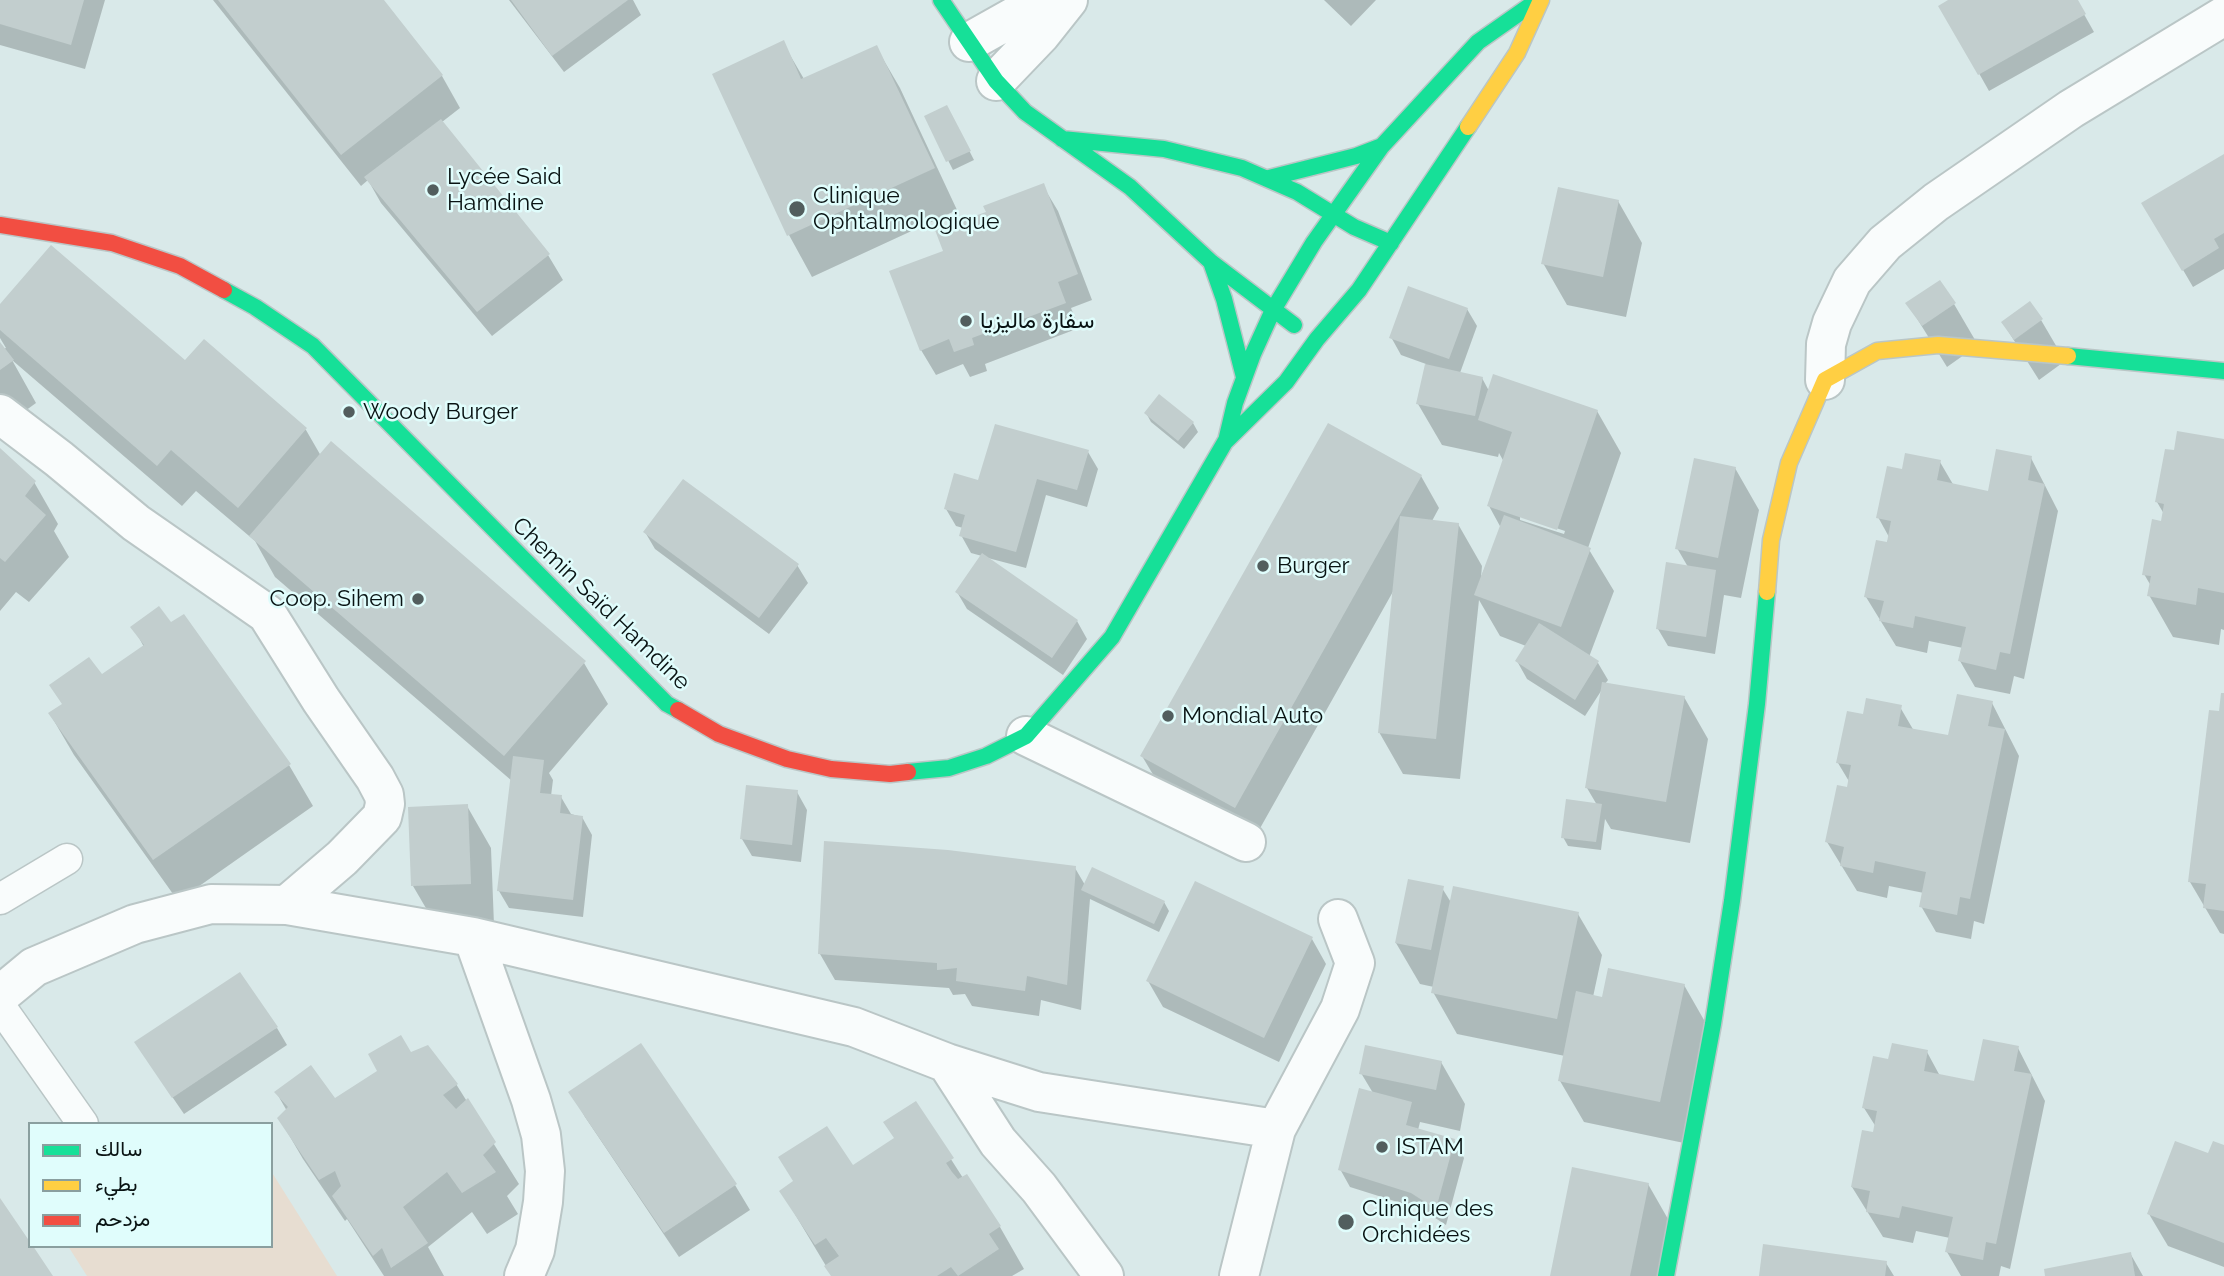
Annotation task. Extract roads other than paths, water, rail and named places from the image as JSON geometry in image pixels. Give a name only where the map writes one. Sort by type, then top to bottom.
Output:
[{"type":"main road","points":[[941,0],[996,81],[1026,112],[1130,187],[1211,262],[1273,310],[1317,339]]},
{"type":"main road","points":[[1225,442],[1244,377],[1273,310],[1332,216],[1382,146],[1478,42],[1539,0]]},
{"type":"main road","points":[[1225,442],[1286,382],[1317,339],[1359,290],[1517,54],[1539,0]]},
{"type":"main road","points":[[1060,139],[1164,149],[1232,165],[1269,178],[1297,192],[1332,216],[1391,243]]},
{"type":"main road","points":[[1269,178],[1356,156],[1382,146]]},
{"type":"main road","name":"Chemin Saïd Hamdine","points":[[0,225],[112,243],[180,266],[255,307],[313,346],[667,704],[719,734],[787,759],[831,769],[890,774],[949,768],[986,756],[1026,736],[1112,637],[1225,442]]},
{"type":"main road","points":[[1211,262],[1224,299],[1244,377]]},
{"type":"main road","points":[[1666,1276],[1713,1024],[1732,901],[1757,704],[1771,541],[1789,463],[1825,380],[1877,351],[1938,345],[2224,371]]},
{"type":"street","points":[[969,42],[1044,0]]},
{"type":"street","points":[[996,81],[1041,34],[1068,0]]},
{"type":"street","points":[[1825,380],[1826,344],[1832,323],[1852,281],[1885,243],[1936,202],[2071,110],[2224,16]]},
{"type":"street","points":[[0,414],[59,458],[136,523],[267,614],[321,700],[375,778],[384,795],[382,817],[342,858],[287,905]]},
{"type":"street","points":[[1026,736],[1246,842]]},
{"type":"street","points":[[0,995],[34,967],[135,924],[211,904],[287,905],[473,937],[854,1027],[947,1063],[1039,1092],[1276,1129]]},
{"type":"street","points":[[1239,1276],[1276,1129],[1340,1009],[1355,963],[1338,919]]},
{"type":"street","points":[[473,937],[541,1135],[545,1171],[543,1202],[535,1250],[524,1276]]},
{"type":"street","points":[[947,1063],[998,1142],[1039,1188],[1104,1276]]},
{"type":"lane","points":[[0,899],[67,859]]},
{"type":"lane","points":[[0,1006],[82,1122]]},
{"type":"place","name":"Lycée Said Hamdine","points":[[433,190]]},
{"type":"place","name":"Clinique Ophtalmologique","points":[[797,209]]},
{"type":"place","name":"سفارة ماليزيا","points":[[966,321]]},
{"type":"place","name":"Woody Burger","points":[[349,412]]},
{"type":"place","name":"Burger","points":[[1263,566]]},
{"type":"place","name":"Coop. Sihem","points":[[418,599]]},
{"type":"place","name":"Mondial Auto","points":[[1168,716]]},
{"type":"place","name":"ISTAM","points":[[1382,1147]]},
{"type":"place","name":"Clinique des Orchidées","points":[[1346,1222]]}]
